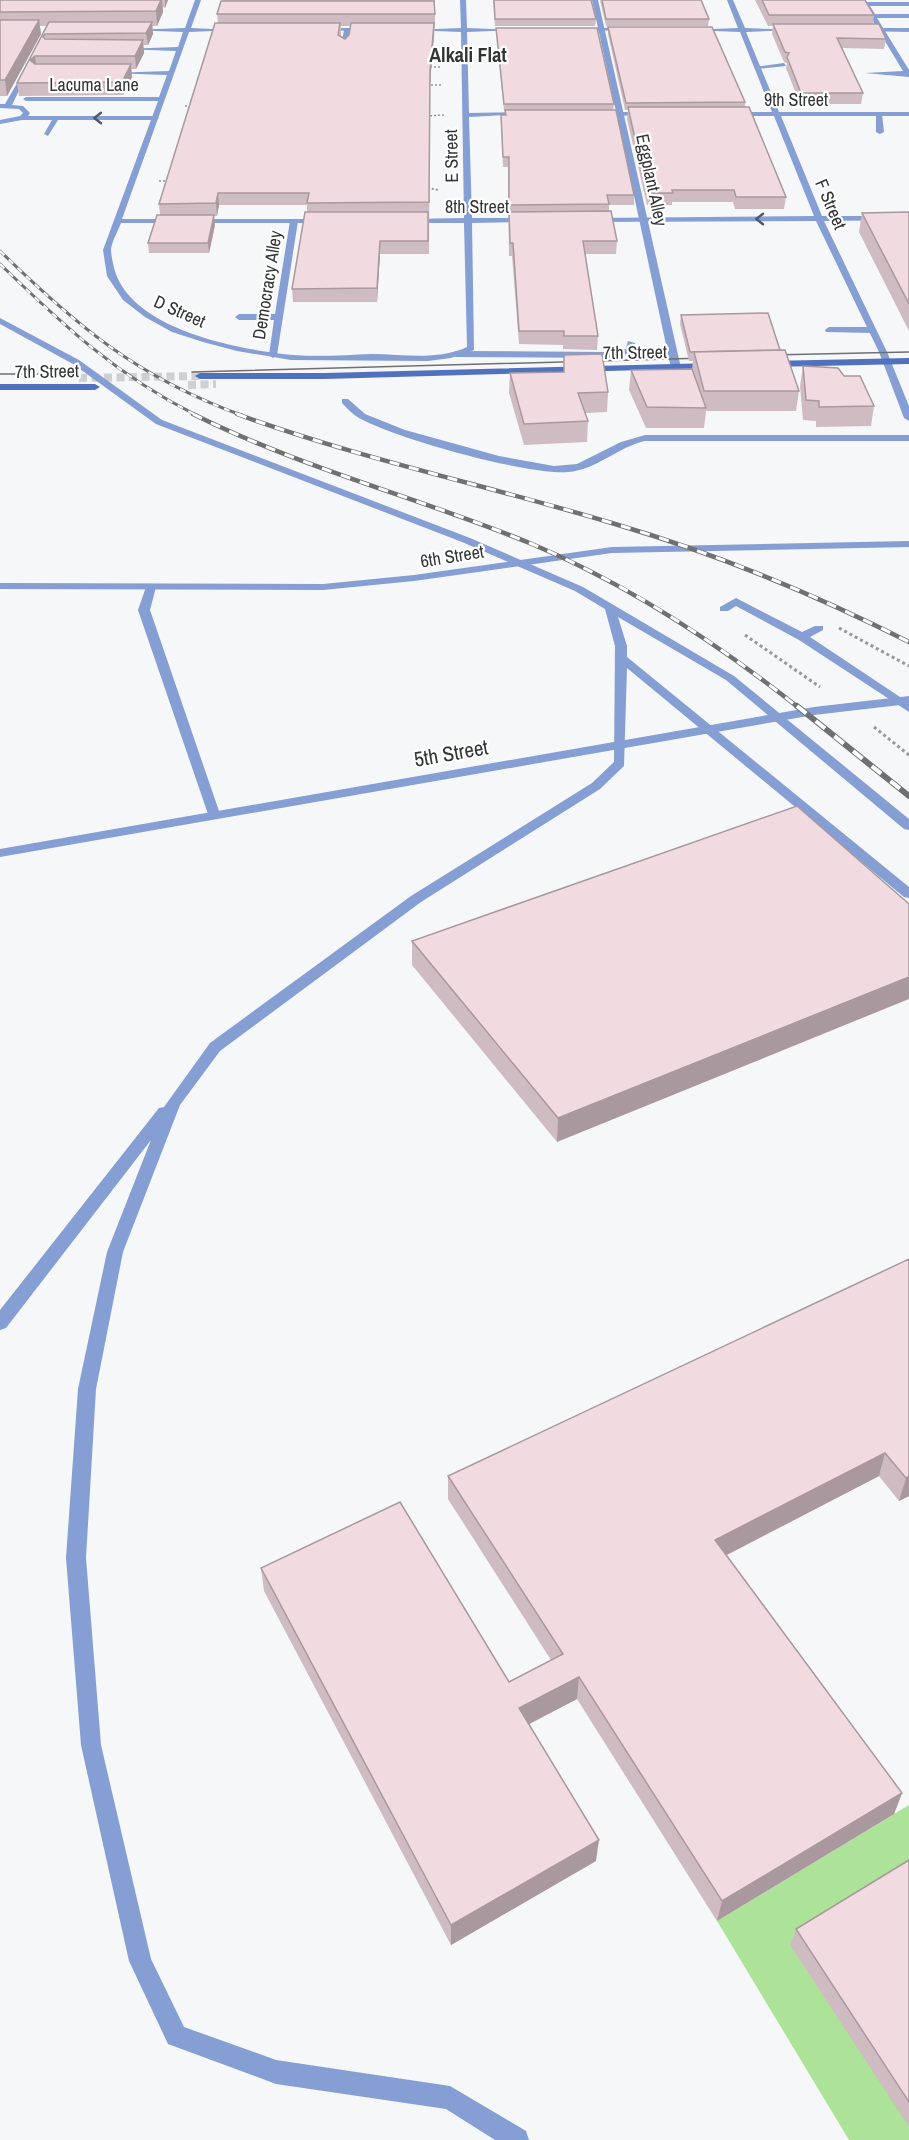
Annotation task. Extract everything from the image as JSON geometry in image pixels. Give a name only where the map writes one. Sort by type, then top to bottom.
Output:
[{"type":"main road","points":[[761,364],[909,362]]},
{"type":"main road","name":"7th Street","points":[[200,376],[325,376],[720,366]]},
{"type":"main road","name":"7th Street","points":[[216,384],[287,382],[325,376]]},
{"type":"main road","name":"7th Street","points":[[0,380],[79,378]]},
{"type":"main road","name":"7th Street","points":[[0,387],[95,387]]},
{"type":"street","name":"D Street","points":[[198,0],[107,250],[109,275],[116,288],[138,310],[158,321],[207,341],[273,355],[321,358],[456,354],[471,348]]},
{"type":"street","name":"E Street","points":[[463,0],[471,348]]},
{"type":"street","name":"Eggplant Alley","points":[[595,0],[622,114],[676,368]]},
{"type":"street","name":"F Street","points":[[730,0],[819,219],[887,362],[909,418]]},
{"type":"street","points":[[864,2],[909,4]]},
{"type":"street","points":[[864,2],[908,74]]},
{"type":"street","points":[[873,16],[909,16]]},
{"type":"street","points":[[312,30],[323,26],[347,30],[381,30]]},
{"type":"street","points":[[125,30],[236,30]]},
{"type":"street","points":[[344,46],[347,30]]},
{"type":"street","points":[[404,30],[524,30]]},
{"type":"street","points":[[569,30],[636,30]]},
{"type":"street","points":[[681,30],[804,30]]},
{"type":"street","points":[[848,30],[909,30]]},
{"type":"street","points":[[120,49],[181,49]]},
{"type":"street","points":[[33,56],[4,106],[26,109],[159,109]]},
{"type":"street","points":[[757,67],[784,65]]},
{"type":"street","points":[[109,73],[172,73]]},
{"type":"street","points":[[868,73],[908,74]]},
{"type":"street","name":"Lacuma Lane","points":[[26,99],[163,99]]},
{"type":"street","points":[[22,118],[27,113],[26,109]]},
{"type":"street","points":[[466,115],[530,114]]},
{"type":"street","points":[[588,114],[654,114]]},
{"type":"street","name":"9th Street","points":[[729,114],[909,114]]},
{"type":"street","points":[[879,114],[880,132]]},
{"type":"street","points":[[0,122],[22,118],[156,118]]},
{"type":"street","points":[[48,134],[56,118]]},
{"type":"street","points":[[586,220],[909,218]]},
{"type":"street","name":"8th Street","points":[[400,221],[538,220]]},
{"type":"street","points":[[116,221],[329,221]]},
{"type":"street","name":"Democracy Alley","points":[[273,355],[294,221]]},
{"type":"street","points":[[239,317],[278,317]]},
{"type":"street","points":[[0,321],[76,362],[159,422],[466,540],[579,589],[730,678],[909,826]]},
{"type":"street","points":[[829,330],[872,330]]},
{"type":"street","points":[[456,354],[607,355],[626,353],[630,351],[631,343]]},
{"type":"street","points":[[345,401],[361,416],[391,429],[541,469],[578,467],[621,443],[645,438],[909,438]]},
{"type":"street","name":"6th Street","points":[[0,586],[323,587],[612,550],[909,544]]},
{"type":"street","points":[[151,587],[144,610],[214,814]]},
{"type":"street","points":[[724,609],[736,601],[803,636],[847,663],[909,708]]},
{"type":"street","points":[[0,1323],[215,1047],[416,899],[596,786],[620,763],[621,658],[619,632],[610,607]]},
{"type":"street","points":[[803,636],[819,628]]},
{"type":"street","points":[[621,658],[909,894]]},
{"type":"street","name":"5th Street","points":[[0,853],[813,711],[909,700]]},
{"type":"street","points":[[215,1047],[173,1103],[115,1252],[87,1389],[76,1558],[91,1745],[140,1961],[176,2036],[276,2072],[450,2098],[517,2140]]},
{"type":"path","points":[[421,68],[440,68]]},
{"type":"path","points":[[421,86],[443,85]]},
{"type":"path","points":[[185,106],[197,105]]},
{"type":"path","points":[[423,116],[466,115]]},
{"type":"path","points":[[159,181],[170,181]]},
{"type":"path","points":[[419,186],[438,190]]},
{"type":"green space","points":[[909,1805],[909,2140],[849,2140],[717,1921]]},
{"type":"building","points":[[0,0],[161,0],[156,11],[0,12]]},
{"type":"building","points":[[494,0],[591,0],[596,19],[495,19]]},
{"type":"building","points":[[602,0],[701,0],[709,19],[606,19]]},
{"type":"building","points":[[762,0],[865,0],[874,15],[769,15]]},
{"type":"building","points":[[221,1],[434,1],[435,14],[217,14]]},
{"type":"building","points":[[0,20],[39,20],[5,80],[0,80]]},
{"type":"building","points":[[49,22],[152,22],[146,33],[45,34],[43,37],[45,39],[143,40],[135,56],[35,56],[30,60],[35,64],[131,64],[122,82],[17,83]]},
{"type":"building","points":[[215,23],[340,23],[338,35],[345,39],[349,35],[351,23],[434,23],[430,71],[429,202],[307,203],[309,193],[218,193],[216,203],[159,204]]},
{"type":"building","points":[[773,24],[879,24],[886,39],[837,38],[863,93],[801,93],[787,57],[789,53],[785,52]]},
{"type":"building","points":[[608,27],[712,27],[745,102],[626,103]]},
{"type":"building","points":[[496,28],[597,28],[614,104],[504,104]]},
{"type":"building","points":[[628,107],[749,107],[786,197],[736,197],[734,190],[672,190],[673,193],[647,193]]},
{"type":"building","points":[[505,110],[616,110],[634,195],[607,195],[609,204],[509,205],[509,157],[503,157],[501,115],[506,115]]},
{"type":"building","points":[[611,211],[617,241],[583,241],[598,336],[564,336],[564,331],[519,331],[509,212]]},
{"type":"building","points":[[305,212],[428,212],[428,241],[380,241],[377,288],[292,289]]},
{"type":"building","points":[[909,212],[909,304],[862,213]]},
{"type":"building","points":[[157,215],[214,215],[208,243],[148,243]]},
{"type":"building","points":[[768,313],[780,350],[690,352],[681,315]]},
{"type":"building","points":[[785,350],[799,391],[704,391],[694,352]]},
{"type":"building","points":[[602,354],[608,392],[578,393],[588,421],[524,424],[510,373],[564,372],[564,355]]},
{"type":"building","points":[[803,366],[838,368],[844,376],[860,376],[874,406],[819,407],[819,401],[806,400]]},
{"type":"building","points":[[692,369],[706,408],[647,407],[631,370]]},
{"type":"building","points":[[797,806],[909,904],[909,977],[558,1118],[412,941]]},
{"type":"building","points":[[909,1259],[909,1476],[906,1478],[885,1453],[715,1540],[902,1793],[722,1901],[579,1677],[519,1708],[599,1840],[451,1925],[261,1568],[400,1502],[509,1682],[563,1654],[448,1476]]},
{"type":"building","points":[[909,1860],[909,2102],[796,1929]]},
{"type":"tunnel","points":[[79,378],[200,376]]},
{"type":"tunnel","points":[[188,385],[216,384]]},
{"type":"tram line","points":[[771,355],[909,352]]},
{"type":"tram line","points":[[192,372],[705,358]]},
{"type":"tram line","points":[[0,374],[71,374]]},
{"type":"railway","points":[[0,251],[56,303],[111,347],[170,384],[241,415]]},
{"type":"railway","points":[[0,264],[46,308],[115,366],[167,400],[196,415]]},
{"type":"railway","points":[[193,414],[276,451],[490,527],[568,560],[637,597],[704,638],[799,708]]},
{"type":"railway","points":[[237,414],[330,445],[568,510],[691,548],[801,591],[909,642]]},
{"type":"railway","points":[[797,706],[909,796]]},
{"type":"district","name":"Alkali Flat","points":[[468,54]]}]
